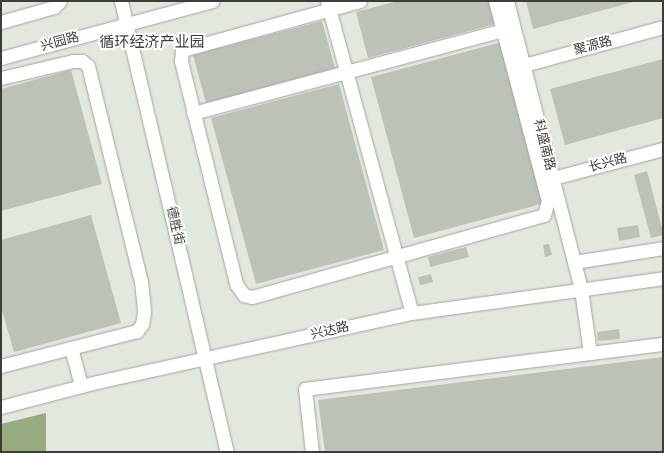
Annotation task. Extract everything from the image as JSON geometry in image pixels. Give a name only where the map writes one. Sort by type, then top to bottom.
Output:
[{"type":"street","points":[[1,22],[54,7],[60,1]]},
{"type":"street","name":"德胜街","points":[[121,1],[207,359],[227,452]]},
{"type":"street","name":"兴园路","points":[[1,58],[212,1]]},
{"type":"street","points":[[360,1],[328,5],[182,50],[180,56],[236,284],[244,295],[252,297],[542,218],[546,211],[545,190],[495,1]]},
{"type":"street","name":"科盛南路","points":[[507,1],[582,289],[590,353]]},
{"type":"street","points":[[328,5],[412,313]]},
{"type":"street","name":"聚源路","points":[[524,65],[663,27]]},
{"type":"street","points":[[194,113],[503,30]]},
{"type":"street","points":[[1,78],[73,60],[82,61],[88,66],[141,281],[144,312],[142,324],[137,331],[1,366]]},
{"type":"street","name":"长兴路","points":[[553,178],[663,149]]},
{"type":"street","points":[[574,262],[663,248]]},
{"type":"street","name":"兴达路","points":[[1,407],[82,386],[412,313],[663,278]]},
{"type":"street","points":[[312,452],[304,389],[663,344]]},
{"type":"street","points":[[71,348],[82,386]]},
{"type":"green space","points":[[46,413],[46,452],[1,452],[1,424]]},
{"type":"building","points":[[398,1],[489,1],[495,24],[368,58],[356,12]]},
{"type":"building","points":[[526,1],[637,1],[533,29]]},
{"type":"building","points":[[322,21],[335,68],[206,103],[193,55]]},
{"type":"building","points":[[502,42],[545,203],[414,238],[371,77]]},
{"type":"building","points":[[663,59],[663,118],[565,145],[550,89]]},
{"type":"building","points":[[71,70],[102,184],[1,211],[1,89]]},
{"type":"building","points":[[339,84],[384,250],[256,284],[211,118]]},
{"type":"building","points":[[647,171],[663,232],[663,235],[651,238],[634,175]]},
{"type":"building","points":[[91,215],[121,323],[14,352],[1,307],[1,240]]},
{"type":"building","points":[[638,225],[640,237],[619,241],[617,228]]},
{"type":"building","points":[[549,244],[552,255],[545,257],[543,245]]},
{"type":"building","points":[[466,247],[469,257],[430,267],[428,257]]},
{"type":"building","points":[[431,274],[433,282],[420,285],[418,277]]},
{"type":"building","points":[[619,329],[620,339],[598,341],[597,332]]},
{"type":"building","points":[[663,357],[663,452],[325,452],[318,400]]},
{"type":"district","name":"循环经济产业园","points":[[152,43]]}]
